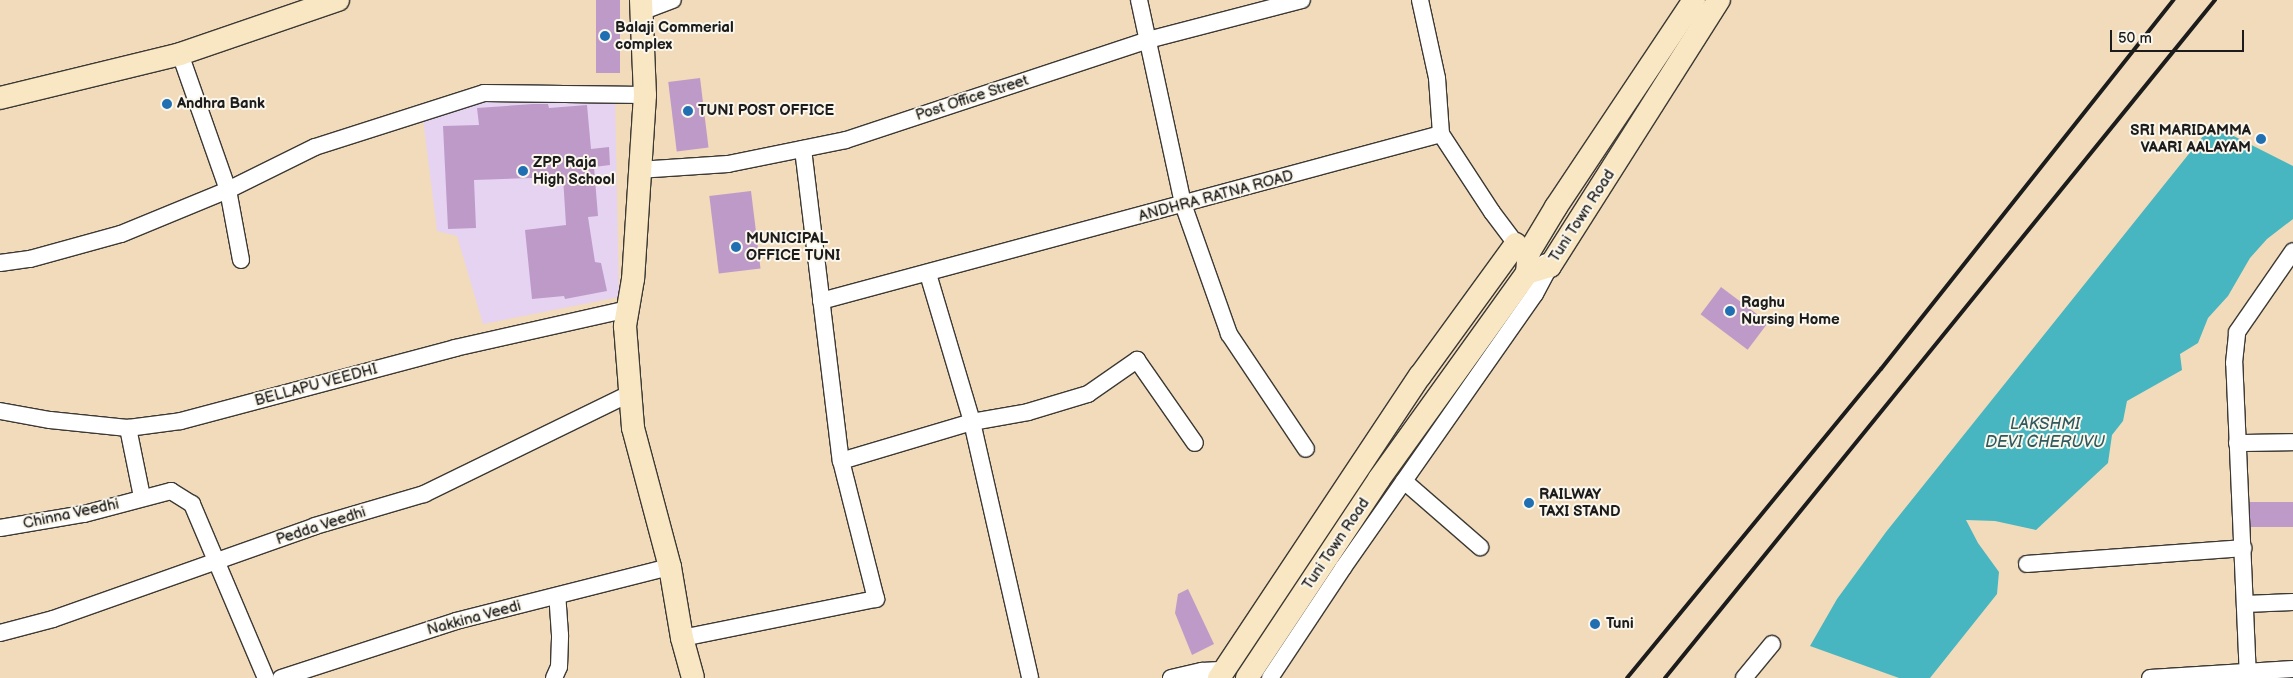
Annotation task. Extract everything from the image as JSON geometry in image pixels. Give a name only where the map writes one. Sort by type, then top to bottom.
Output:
[{"type":"street","points":[[0,98],[180,54],[338,0]]},
{"type":"street","points":[[673,0],[641,6],[645,95],[638,170],[633,279],[625,326],[633,428],[670,567],[682,638],[693,678]]},
{"type":"street","points":[[1139,0],[1184,204],[1229,334],[1306,450]]},
{"type":"street","name":"Post Office Street","points":[[638,170],[728,164],[846,140],[1148,40],[1302,0]]},
{"type":"street","points":[[1171,678],[1202,671],[1222,674],[1425,368],[1522,265],[1441,134],[1437,78],[1420,0]]},
{"type":"street","name":"Tuni Town Road","points":[[1522,265],[1550,266],[1719,0]]},
{"type":"street","name":"Tuni Town Road","points":[[1247,678],[1522,265],[1689,2]]},
{"type":"street","points":[[180,54],[228,190],[242,260]]},
{"type":"street","points":[[0,263],[30,259],[121,234],[228,190],[315,147],[484,93],[645,95]]},
{"type":"street","name":"ANDHRA RATNA ROAD","points":[[821,301],[928,274],[1441,134]]},
{"type":"street","points":[[682,638],[876,599],[841,461],[803,149]]},
{"type":"street","points":[[2248,675],[2234,363],[2237,332],[2290,259]]},
{"type":"street","points":[[1270,678],[1404,481],[1535,294],[1550,266]]},
{"type":"street","points":[[928,274],[972,422],[1030,678]]},
{"type":"street","name":"BELLAPU VEEDHI","points":[[0,411],[50,420],[128,428],[181,421],[455,348],[628,309]]},
{"type":"street","points":[[841,461],[972,422],[1028,412],[1088,394],[1137,360],[1195,443]]},
{"type":"street","name":"Pedda Veedhi","points":[[0,633],[53,619],[315,526],[424,494],[631,393]]},
{"type":"street","points":[[128,428],[142,497]]},
{"type":"street","points":[[2237,444],[2293,442]]},
{"type":"street","points":[[1404,481],[1480,547]]},
{"type":"street","name":"Chinna Veedhi","points":[[0,528],[84,514],[142,497],[171,491],[192,504],[216,562]]},
{"type":"street","points":[[2027,564],[2243,548]]},
{"type":"street","points":[[216,562],[266,678]]},
{"type":"street","name":"Nakkina Veedi","points":[[280,678],[456,621],[670,567]]},
{"type":"street","points":[[554,678],[559,667],[560,635],[557,596]]},
{"type":"street","points":[[2245,604],[2293,602]]},
{"type":"street","points":[[1744,678],[1772,644]]},
{"type":"street","points":[[2150,678],[2248,675],[2293,669]]},
{"type":"shaded area","name":"ZPP Raja High School","points":[[615,97],[619,297],[483,324],[457,236],[437,231],[422,111],[507,99]]},
{"type":"water","name":"LAKSHMI DEVI CHERUVU","points":[[2212,125],[2293,166],[2293,219],[2267,239],[2250,258],[2228,296],[2208,318],[2198,343],[2180,354],[2182,370],[2127,401],[2123,421],[2112,435],[2108,463],[2036,530],[1995,521],[1966,520],[1978,543],[1999,572],[1997,594],[1930,678],[1899,678],[1810,646],[1837,599],[1886,532]]},
{"type":"building","name":"Balaji Commerial complex","points":[[596,0],[620,0],[620,73],[596,73]]},
{"type":"building","name":"TUNI POST OFFICE","points":[[700,78],[709,147],[677,151],[668,82]]},
{"type":"building","points":[[548,104],[549,108],[587,105],[591,149],[609,147],[610,165],[594,167],[598,216],[588,217],[595,262],[601,263],[607,291],[565,299],[564,296],[532,299],[525,230],[566,225],[563,177],[474,180],[476,228],[448,229],[443,126],[479,125],[477,108]]},
{"type":"building","name":"MUNICIPAL OFFICE TUNI","points":[[751,191],[761,268],[719,274],[709,196]]},
{"type":"building","points":[[1721,287],[1768,323],[1748,350],[1701,314]]},
{"type":"building","points":[[2250,502],[2293,502],[2293,527],[2250,527]]},
{"type":"building","points":[[1188,589],[1214,644],[1192,655],[1175,613],[1178,594]]},
{"type":"railway","points":[[1627,678],[1881,369],[2173,0]]},
{"type":"railway","points":[[1665,678],[2215,0]]},
{"type":"place","name":"Balaji Commerial complex","points":[[605,36]]},
{"type":"place","name":"Andhra Bank","points":[[167,104]]},
{"type":"place","name":"TUNI POST OFFICE","points":[[688,111]]},
{"type":"place","name":"SRI MARIDAMMA VAARI AALAYAM","points":[[2261,139]]},
{"type":"place","name":"ZPP Raja High School","points":[[523,171]]},
{"type":"place","name":"MUNICIPAL OFFICE TUNI","points":[[736,247]]},
{"type":"place","name":"Raghu Nursing Home","points":[[1730,311]]},
{"type":"place","name":"RAILWAY TAXI STAND","points":[[1529,503]]},
{"type":"place","name":"Tuni","points":[[1595,624]]}]
